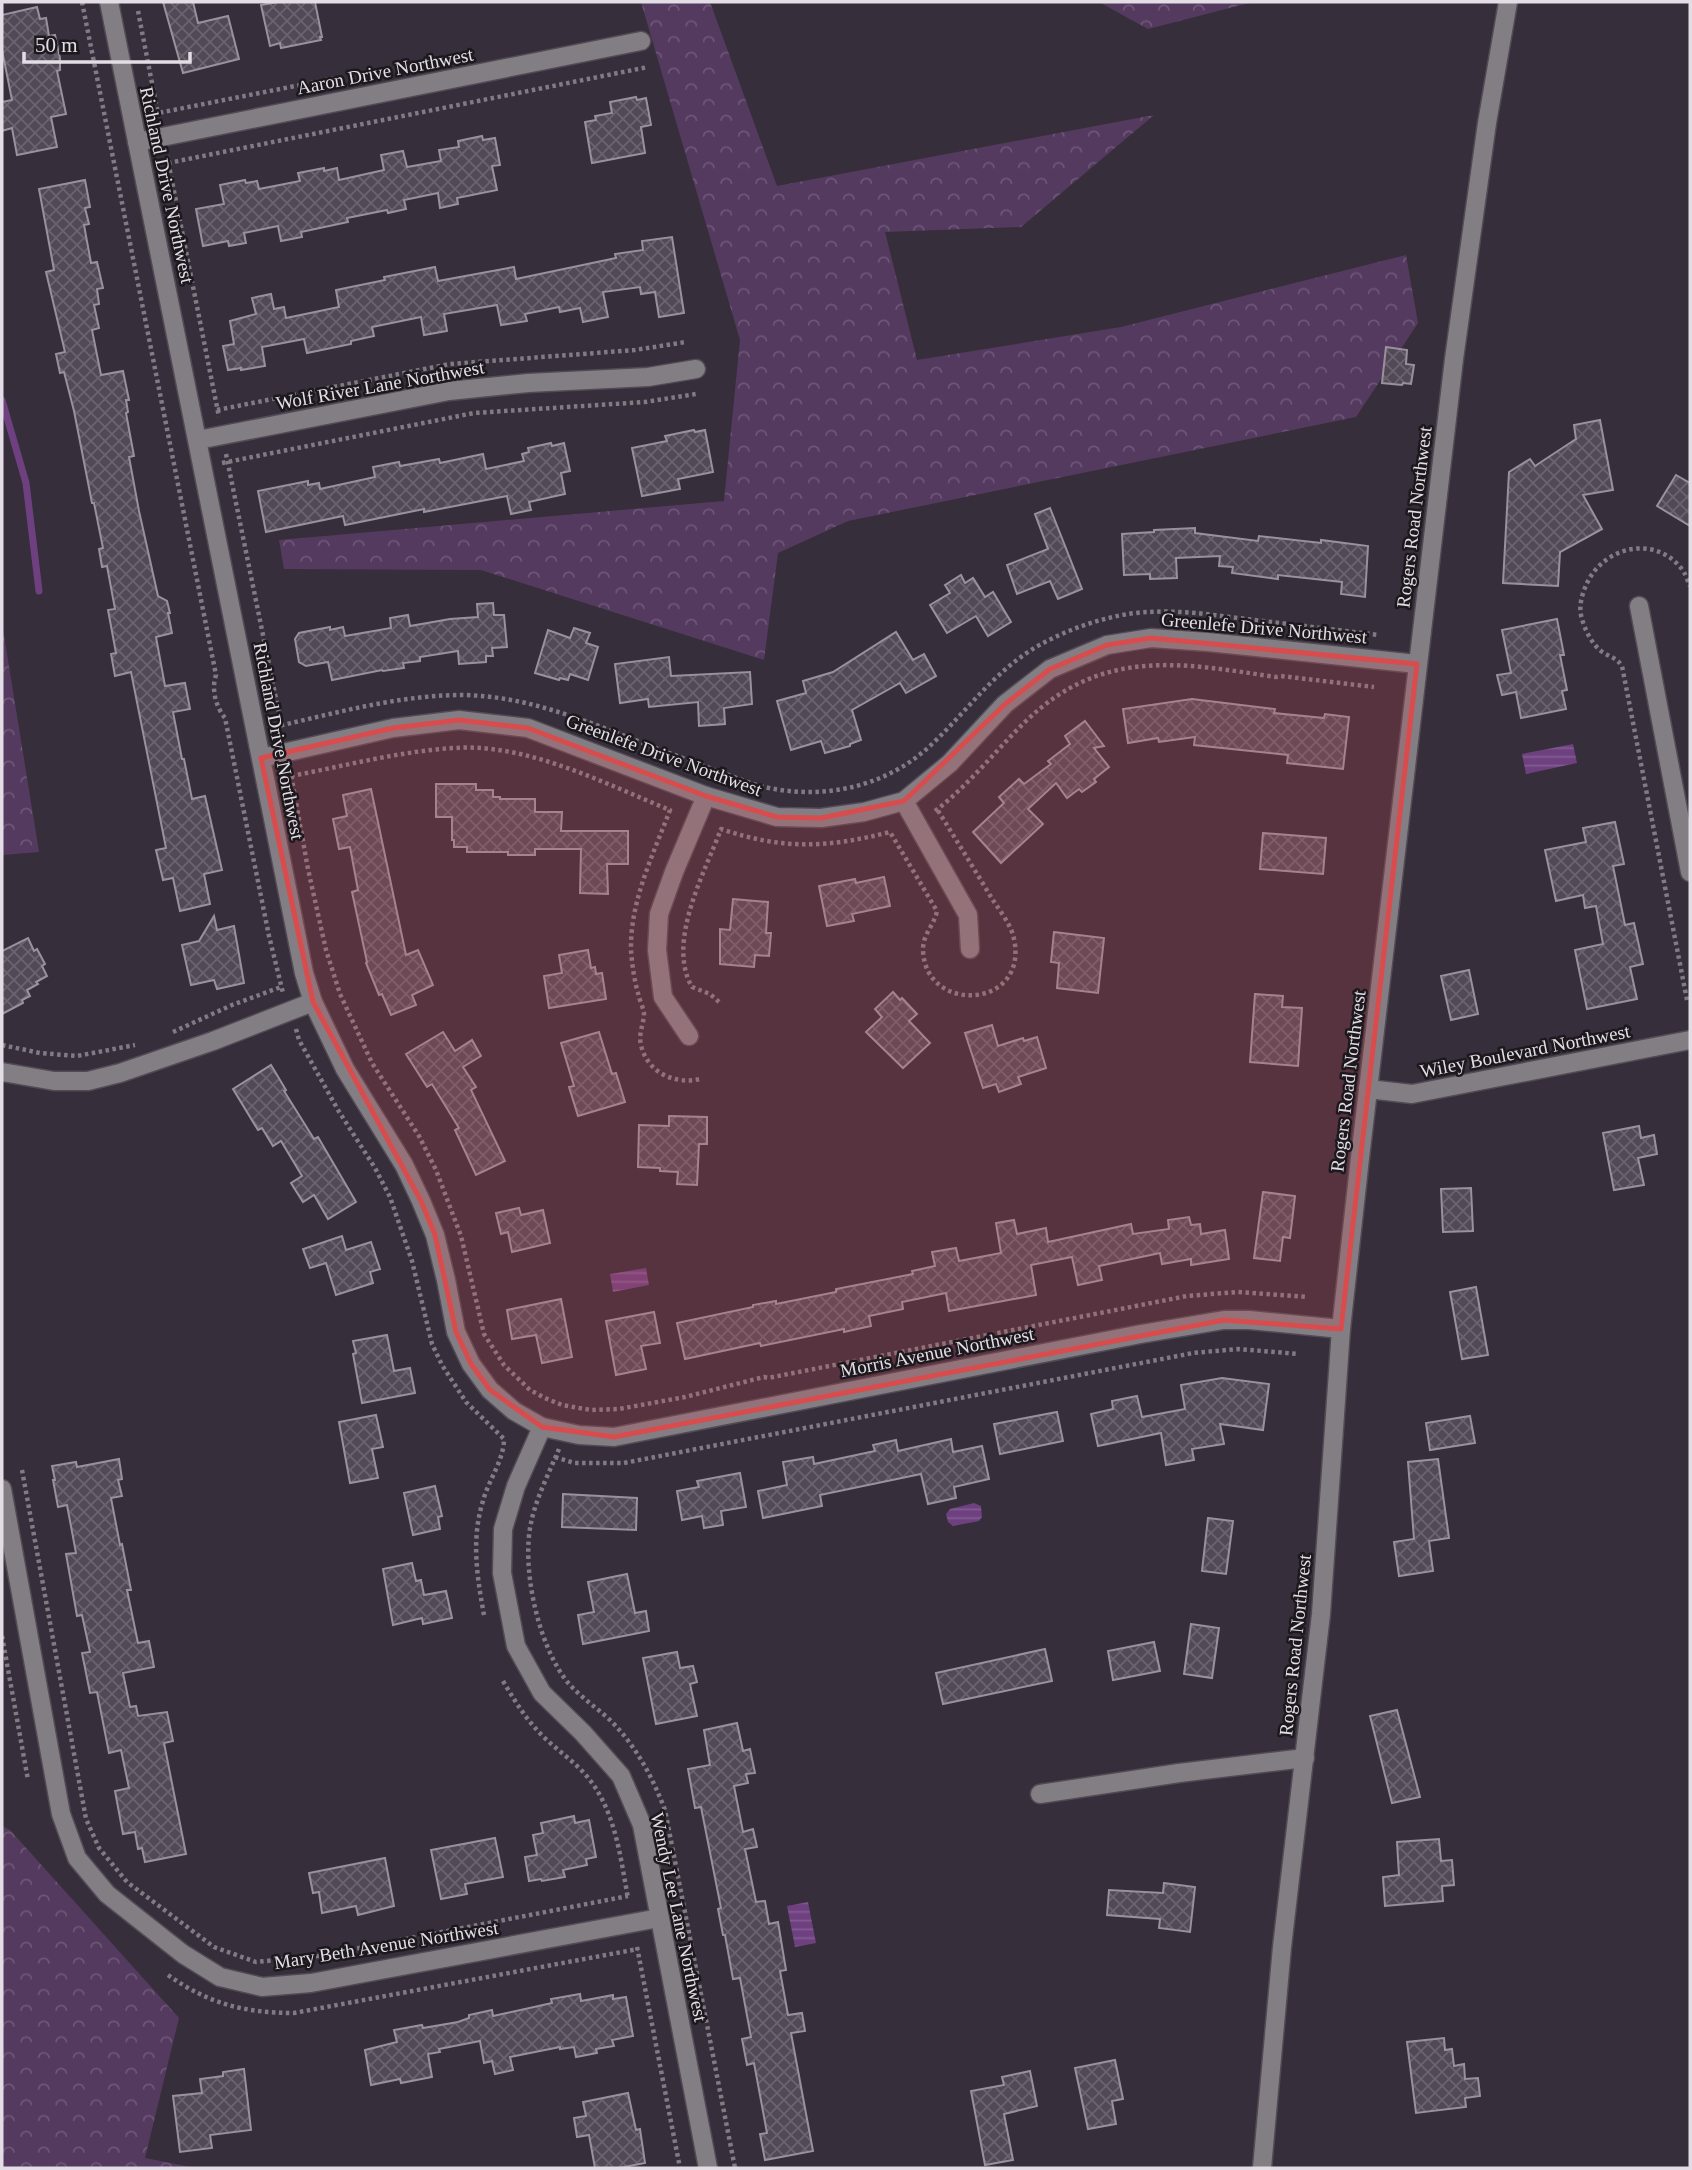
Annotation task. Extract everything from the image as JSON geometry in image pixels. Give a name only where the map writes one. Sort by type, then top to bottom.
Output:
[{"type":"street","name":"Richland Drive Northwest","points":[[109,2],[304,973],[313,1002],[345,1069],[404,1165],[421,1201],[435,1235],[456,1332],[471,1364],[490,1390],[514,1411],[542,1427]]},
{"type":"street","name":"Rogers Road Northwest","points":[[1262,2168],[1282,1947],[1321,1614],[1341,1329],[1368,1089],[1458,332],[1485,132],[1508,2]]},
{"type":"street","name":"Aaron Drive Northwest","points":[[137,142],[641,41]]},
{"type":"street","name":"Wolf River Lane Northwest","points":[[198,440],[449,391],[528,383],[648,377],[696,369]]},
{"type":"street","points":[[1639,606],[1690,872]]},
{"type":"street","name":"Greenlefe Drive Northwest","points":[[261,758],[393,728],[458,720],[528,728],[706,796],[778,817],[821,818],[864,812],[904,801],[950,762],[1005,704],[1050,669],[1107,645],[1151,638],[1417,664]]},
{"type":"street","points":[[688,1036],[663,997],[657,950],[659,914],[706,796]]},
{"type":"street","points":[[904,801],[968,915],[970,949]]},
{"type":"street","points":[[2,1072],[54,1081],[88,1081],[120,1073],[213,1041],[313,1002]]},
{"type":"street","name":"Wiley Boulevard Northwest","points":[[1368,1089],[1412,1094],[1690,1040]]},
{"type":"street","name":"Morris Avenue Northwest","points":[[542,1427],[579,1435],[614,1437],[1224,1320],[1341,1329]]},
{"type":"street","name":"Wendy Lee Lane Northwest","points":[[542,1427],[516,1486],[503,1529],[502,1573],[516,1646],[542,1693],[583,1733],[621,1776],[642,1825],[708,2168]]},
{"type":"street","name":"Mary Beth Avenue Northwest","points":[[2,1489],[61,1814],[77,1858],[107,1894],[183,1954],[220,1977],[262,1987],[311,1983],[659,1918]]},
{"type":"street","points":[[1040,1794],[1304,1758]]},
{"type":"path","points":[[82,2],[216,675],[214,683],[219,710],[225,719],[285,997]]},
{"type":"path","points":[[138,11],[157,115],[341,77]]},
{"type":"path","points":[[168,163],[648,67]]},
{"type":"path","points":[[106,123],[115,121]]},
{"type":"path","points":[[167,156],[219,417]]},
{"type":"path","points":[[225,462],[474,413],[645,402],[696,394]]},
{"type":"path","points":[[226,454],[225,462],[283,736]]},
{"type":"path","points":[[176,473],[184,470]]},
{"type":"path","points":[[1687,1000],[1622,666],[1590,638],[1581,617],[1581,595],[1591,575],[1603,560],[1636,548],[1654,550],[1673,561],[1683,571],[1690,586]]},
{"type":"path","points":[[274,727],[398,700],[463,695],[505,698],[566,713],[753,784],[777,791],[808,793],[840,790],[883,777],[912,761],[933,743],[988,683],[1010,666],[1050,640],[1097,622],[1148,612],[1197,613],[1379,635]]},
{"type":"path","points":[[930,814],[968,782],[1016,730],[1042,707],[1073,687],[1109,673],[1142,666],[1196,665],[1374,687]]},
{"type":"path","points":[[229,738],[238,736]]},
{"type":"path","points":[[291,776],[429,751],[481,749],[540,760],[670,810]]},
{"type":"path","points":[[290,768],[308,869],[340,994],[359,1038],[419,1136],[446,1194],[461,1237],[484,1334],[504,1365],[530,1390],[562,1405],[591,1410],[632,1406],[764,1377],[1187,1296],[1237,1292],[1307,1297]]},
{"type":"path","points":[[719,1002],[710,994],[692,987],[685,966],[684,945],[688,914],[720,829],[752,839],[798,846],[849,842],[890,832],[936,907],[936,915],[924,940],[925,964],[931,976],[949,991],[972,996],[992,991],[1003,984],[1014,964],[1016,952],[1010,926],[937,809]]},
{"type":"path","points":[[322,973],[332,969]]},
{"type":"path","points":[[163,1036],[232,1005],[291,984]]},
{"type":"path","points":[[295,1024],[299,1040],[390,1197],[409,1251],[432,1344],[442,1365],[466,1402],[501,1433],[504,1439],[482,1502],[477,1526],[476,1567],[484,1615]]},
{"type":"path","points":[[2,1045],[40,1053],[78,1056],[142,1044]]},
{"type":"path","points":[[555,1457],[574,1462],[624,1463],[1193,1353],[1238,1349],[1299,1354]]},
{"type":"path","points":[[22,1470],[86,1819],[99,1848],[127,1882],[214,1947],[256,1962],[318,1956],[628,1896]]},
{"type":"path","points":[[2,1636],[28,1780]]},
{"type":"path","points":[[503,1681],[527,1718],[595,1787],[610,1816],[630,1907]]},
{"type":"path","points":[[636,1940],[680,2168]]},
{"type":"highlighted area","points":[[1151,638],[1417,664],[1341,1329],[1224,1320],[614,1437],[542,1427],[490,1390],[471,1364],[456,1332],[435,1235],[421,1201],[313,1002],[261,758],[393,728],[459,720],[528,728],[706,796],[777,817],[821,818],[904,801],[1005,704],[1050,669],[1107,645]]},
{"type":"green space","points":[[641,2],[710,2],[777,186],[1154,115],[1021,227],[885,232],[917,360],[1121,327],[1406,255],[1418,323],[1356,417],[848,521],[778,553],[764,660],[481,570],[284,569],[279,540],[724,501],[740,340]]},
{"type":"green space","points":[[1099,2],[1253,2],[1148,29]]},
{"type":"green space","points":[[2,623],[39,852],[2,855]]},
{"type":"green space","points":[[2,1826],[10,1830],[179,2018],[145,2158],[196,2168],[2,2168]]},
{"type":"shaded area","points":[[1573,744],[1577,763],[1526,774],[1522,754]]},
{"type":"shaded area","points":[[646,1268],[649,1285],[613,1292],[610,1274]]},
{"type":"shaded area","points":[[974,1503],[981,1506],[982,1517],[979,1521],[953,1526],[948,1522],[946,1514],[950,1509]]},
{"type":"shaded area","points":[[808,1902],[816,1943],[795,1947],[787,1906]]},
{"type":"building","points":[[163,2],[193,2],[198,23],[228,16],[239,59],[183,73]]},
{"type":"building","points":[[315,2],[321,40],[281,48],[280,43],[270,46],[261,5]]},
{"type":"building","points":[[37,7],[40,19],[46,18],[49,36],[55,35],[60,58],[60,70],[57,71],[66,114],[51,117],[57,147],[17,155],[12,128],[2,131],[2,102],[12,100],[2,50],[2,15]]},
{"type":"building","points":[[636,97],[637,100],[646,98],[651,125],[641,127],[645,153],[592,163],[585,122],[596,120],[595,116],[612,113],[610,102]]},
{"type":"building","points":[[482,136],[483,140],[495,138],[500,165],[492,166],[497,190],[457,198],[458,204],[440,208],[438,193],[404,200],[406,209],[347,218],[348,222],[301,232],[302,237],[281,241],[278,226],[244,233],[246,243],[229,246],[228,241],[203,246],[196,209],[224,204],[220,185],[245,180],[246,183],[257,181],[259,189],[300,181],[298,173],[324,168],[324,171],[337,168],[339,180],[384,170],[381,155],[403,151],[407,167],[441,161],[439,150],[459,147],[458,141]]},
{"type":"building","points":[[85,180],[90,207],[85,208],[89,224],[84,225],[91,263],[97,262],[103,288],[97,289],[99,304],[94,305],[99,328],[92,330],[101,375],[123,371],[129,400],[126,400],[126,413],[134,456],[129,457],[139,511],[158,596],[167,601],[170,613],[172,633],[156,637],[165,686],[185,683],[190,709],[173,712],[182,759],[192,799],[205,796],[222,870],[204,874],[210,904],[180,911],[173,878],[163,880],[156,850],[166,848],[131,672],[115,676],[111,654],[116,653],[108,610],[115,609],[107,566],[102,567],[99,549],[103,548],[74,411],[64,372],[60,373],[56,354],[65,352],[46,272],[54,270],[39,189]]},
{"type":"building","points":[[672,237],[684,313],[659,317],[655,292],[641,294],[640,287],[603,292],[608,317],[583,322],[580,308],[560,312],[559,307],[525,314],[527,321],[501,325],[497,305],[444,314],[447,331],[424,335],[421,317],[372,327],[374,336],[307,353],[304,339],[262,347],[265,366],[228,370],[223,346],[234,344],[230,321],[256,314],[252,298],[271,294],[274,309],[284,307],[286,318],[339,307],[336,290],[385,280],[384,277],[435,267],[438,281],[514,267],[516,279],[616,258],[615,254],[643,250],[642,241]]},
{"type":"building","points":[[1386,347],[1407,350],[1406,364],[1414,365],[1411,384],[1382,383]]},
{"type":"building","points":[[1600,420],[1613,490],[1583,495],[1602,529],[1560,552],[1558,586],[1503,583],[1509,472],[1530,459],[1535,466],[1576,439],[1574,425]]},
{"type":"building","points":[[705,430],[713,472],[678,479],[680,489],[642,496],[632,448],[667,441],[665,436]]},
{"type":"building","points":[[551,443],[552,446],[564,443],[570,471],[561,473],[565,494],[529,502],[531,510],[511,514],[507,496],[345,525],[343,516],[266,532],[258,491],[308,481],[308,485],[319,483],[320,489],[375,477],[373,467],[399,462],[400,466],[439,459],[440,463],[483,454],[486,469],[524,461],[522,454],[529,452],[528,448]]},
{"type":"building","points":[[1676,475],[1690,483],[1690,526],[1657,506]]},
{"type":"building","points":[[1050,508],[1082,589],[1058,599],[1050,581],[1017,594],[1007,565],[1048,549],[1035,514]]},
{"type":"building","points":[[1195,528],[1195,533],[1258,541],[1259,536],[1368,546],[1365,597],[1341,594],[1342,582],[1278,575],[1278,579],[1232,573],[1233,567],[1219,566],[1220,556],[1176,558],[1177,578],[1150,579],[1150,574],[1124,575],[1122,534]]},
{"type":"building","points":[[961,575],[965,583],[973,578],[985,597],[993,592],[1011,622],[988,636],[976,616],[947,633],[930,605],[950,593],[945,585]]},
{"type":"building","points":[[493,603],[494,615],[504,615],[507,647],[492,648],[493,656],[486,656],[486,662],[459,664],[458,651],[420,657],[420,661],[403,663],[404,668],[332,680],[328,662],[306,666],[299,662],[295,639],[299,633],[343,627],[345,636],[391,628],[390,618],[408,615],[410,626],[478,617],[477,604]]},
{"type":"building","points":[[1557,619],[1564,655],[1560,655],[1567,690],[1562,691],[1566,709],[1521,718],[1516,692],[1502,695],[1497,675],[1511,673],[1502,630]]},
{"type":"building","points":[[574,628],[590,633],[586,643],[598,647],[588,680],[570,674],[568,680],[559,680],[535,673],[548,630],[570,638]]},
{"type":"building","points":[[896,632],[913,660],[924,654],[936,676],[906,693],[900,683],[852,710],[861,740],[850,746],[825,753],[821,741],[791,750],[777,701],[806,693],[803,681],[833,672]]},
{"type":"building","points":[[669,657],[671,676],[750,672],[752,704],[724,708],[725,724],[699,726],[698,702],[649,707],[648,699],[620,703],[615,664]]},
{"type":"building","points":[[1192,699],[1275,709],[1274,713],[1324,718],[1325,714],[1349,717],[1343,769],[1287,763],[1288,755],[1194,745],[1195,737],[1159,742],[1158,738],[1128,743],[1123,709]]},
{"type":"building","points":[[1085,721],[1104,746],[1094,748],[1109,767],[1094,779],[1096,782],[1067,798],[1056,783],[1028,809],[1043,824],[1001,863],[973,832],[1004,803],[999,797],[1019,779],[1024,784],[1051,764],[1048,761],[1070,744],[1065,736]]},
{"type":"building","points":[[436,784],[476,784],[476,790],[493,790],[493,797],[500,799],[535,799],[535,812],[562,812],[561,831],[628,831],[628,864],[607,864],[608,894],[580,893],[581,849],[535,849],[535,855],[508,855],[508,852],[467,852],[467,847],[454,847],[452,817],[436,817]]},
{"type":"building","points":[[371,789],[406,955],[418,950],[433,985],[412,995],[416,1005],[391,1015],[382,994],[379,995],[366,963],[352,892],[358,890],[350,847],[339,849],[333,819],[347,816],[343,795]]},
{"type":"building","points":[[1615,822],[1624,864],[1613,866],[1625,925],[1634,923],[1643,964],[1630,967],[1637,999],[1587,1009],[1575,950],[1603,944],[1596,906],[1585,908],[1583,895],[1556,901],[1545,850],[1586,842],[1583,828]]},
{"type":"building","points":[[1263,833],[1326,838],[1323,874],[1260,869]]},
{"type":"building","points":[[884,877],[890,906],[852,914],[854,921],[827,926],[819,886],[855,879],[856,883]]},
{"type":"building","points":[[733,899],[768,902],[766,933],[771,933],[769,956],[755,955],[754,967],[720,964],[720,929],[730,930]]},
{"type":"building","points":[[214,916],[217,930],[234,926],[244,983],[217,989],[214,980],[191,985],[182,945],[199,941]]},
{"type":"building","points":[[1054,932],[1104,938],[1098,993],[1057,988],[1059,963],[1051,962]]},
{"type":"building","points":[[28,938],[45,964],[42,966],[47,976],[27,990],[30,996],[22,1000],[23,1003],[2,1014],[2,951]]},
{"type":"building","points":[[588,950],[591,968],[595,967],[596,974],[602,973],[606,999],[549,1008],[544,976],[562,973],[559,955]]},
{"type":"building","points":[[1469,970],[1478,1014],[1451,1020],[1441,976]]},
{"type":"building","points":[[893,992],[917,1014],[909,1021],[930,1043],[903,1068],[866,1032],[882,1017],[875,1009]]},
{"type":"building","points":[[1255,994],[1283,996],[1282,1007],[1302,1008],[1298,1066],[1250,1062]]},
{"type":"building","points":[[992,1025],[998,1046],[1023,1038],[1024,1041],[1037,1037],[1046,1068],[1018,1077],[1021,1084],[999,1092],[996,1084],[983,1088],[965,1033]]},
{"type":"building","points":[[443,1032],[455,1051],[472,1040],[481,1056],[463,1067],[476,1087],[471,1090],[505,1161],[476,1175],[455,1130],[459,1128],[432,1084],[427,1087],[406,1054]]},
{"type":"building","points":[[599,1032],[612,1074],[616,1073],[625,1102],[578,1116],[569,1087],[574,1086],[561,1043]]},
{"type":"building","points":[[271,1065],[286,1090],[284,1091],[314,1139],[318,1137],[356,1202],[328,1219],[314,1195],[303,1202],[291,1183],[302,1176],[281,1141],[273,1146],[262,1128],[258,1130],[233,1089]]},
{"type":"building","points":[[669,1116],[707,1117],[707,1144],[699,1144],[697,1185],[677,1184],[678,1172],[638,1167],[639,1125],[669,1126]]},
{"type":"building","points":[[1639,1126],[1641,1138],[1654,1135],[1657,1154],[1638,1158],[1644,1185],[1614,1190],[1603,1133]]},
{"type":"building","points":[[1471,1188],[1473,1231],[1443,1232],[1441,1189]]},
{"type":"building","points":[[1263,1192],[1295,1196],[1290,1238],[1283,1237],[1280,1261],[1254,1258]]},
{"type":"building","points":[[519,1208],[521,1215],[543,1210],[550,1243],[512,1252],[508,1232],[501,1234],[496,1213]]},
{"type":"building","points":[[1189,1217],[1191,1225],[1200,1224],[1201,1234],[1225,1230],[1229,1259],[1191,1265],[1191,1259],[1162,1264],[1160,1253],[1099,1266],[1102,1280],[1078,1285],[1072,1257],[1031,1265],[1036,1295],[949,1311],[946,1293],[902,1302],[903,1309],[869,1316],[871,1326],[761,1346],[760,1343],[685,1359],[677,1323],[753,1305],[776,1301],[776,1304],[913,1274],[912,1271],[935,1266],[932,1252],[956,1248],[959,1261],[1001,1253],[996,1223],[1014,1220],[1017,1234],[1046,1228],[1048,1242],[1131,1224],[1133,1234],[1169,1229],[1168,1220]]},
{"type":"building","points":[[342,1236],[346,1250],[371,1242],[380,1269],[370,1272],[373,1283],[336,1295],[326,1263],[310,1268],[303,1249]]},
{"type":"building","points":[[1476,1287],[1488,1355],[1462,1359],[1450,1292]]},
{"type":"building","points":[[561,1299],[572,1357],[542,1363],[536,1335],[512,1339],[507,1310]]},
{"type":"building","points":[[654,1312],[660,1343],[641,1346],[646,1369],[616,1375],[606,1321]]},
{"type":"building","points":[[387,1335],[394,1371],[410,1368],[415,1393],[362,1403],[353,1341]]},
{"type":"building","points":[[1222,1378],[1269,1384],[1263,1430],[1220,1424],[1224,1444],[1192,1449],[1194,1460],[1166,1465],[1161,1433],[1098,1446],[1091,1414],[1113,1409],[1112,1401],[1137,1396],[1142,1417],[1185,1409],[1181,1385]]},
{"type":"building","points":[[1057,1412],[1063,1441],[1000,1454],[994,1424]]},
{"type":"building","points":[[376,1415],[383,1447],[372,1449],[378,1478],[350,1483],[339,1422]]},
{"type":"building","points":[[1470,1416],[1475,1443],[1430,1450],[1426,1423]]},
{"type":"building","points":[[951,1439],[953,1452],[982,1446],[989,1479],[954,1487],[956,1498],[928,1504],[921,1474],[820,1495],[822,1506],[763,1518],[758,1491],[787,1485],[783,1462],[813,1457],[814,1464],[875,1451],[873,1445],[896,1440],[898,1451]]},
{"type":"building","points":[[119,1459],[122,1479],[118,1480],[122,1496],[111,1498],[131,1590],[127,1590],[138,1643],[149,1641],[154,1667],[123,1673],[130,1707],[136,1706],[138,1716],[167,1712],[173,1741],[164,1743],[186,1854],[145,1862],[142,1848],[138,1849],[135,1832],[123,1834],[115,1791],[129,1788],[121,1750],[109,1753],[97,1692],[90,1693],[82,1653],[90,1652],[82,1615],[77,1616],[66,1554],[76,1553],[67,1505],[58,1507],[52,1466],[76,1462],[77,1467]]},
{"type":"building","points":[[1438,1459],[1449,1538],[1429,1541],[1433,1571],[1399,1576],[1394,1542],[1414,1539],[1408,1462]]},
{"type":"building","points":[[740,1473],[746,1507],[721,1511],[723,1525],[704,1528],[702,1516],[682,1520],[677,1491],[699,1487],[697,1481]]},
{"type":"building","points":[[435,1486],[442,1516],[438,1517],[440,1529],[413,1535],[404,1493]]},
{"type":"building","points":[[563,1494],[637,1498],[636,1530],[562,1527]]},
{"type":"building","points":[[1208,1518],[1233,1521],[1226,1574],[1202,1571]]},
{"type":"building","points":[[412,1563],[416,1581],[421,1580],[424,1595],[446,1591],[452,1618],[423,1624],[422,1618],[393,1625],[383,1569]]},
{"type":"building","points":[[627,1574],[635,1613],[646,1611],[649,1631],[583,1644],[578,1615],[594,1612],[588,1582]]},
{"type":"building","points":[[1191,1624],[1219,1628],[1212,1678],[1184,1674]]},
{"type":"building","points":[[1154,1642],[1160,1671],[1113,1680],[1108,1651]]},
{"type":"building","points":[[1045,1649],[1052,1681],[943,1704],[936,1673]]},
{"type":"building","points":[[677,1652],[680,1668],[693,1666],[697,1682],[690,1684],[697,1716],[656,1724],[643,1658]]},
{"type":"building","points":[[1397,1710],[1420,1797],[1392,1803],[1370,1716]]},
{"type":"building","points":[[737,1723],[743,1751],[750,1749],[755,1773],[746,1774],[748,1783],[734,1786],[743,1832],[753,1829],[757,1847],[745,1849],[756,1902],[765,1901],[769,1924],[778,1922],[786,1970],[780,1971],[788,2015],[802,2013],[805,2031],[791,2033],[813,2151],[765,2160],[760,2134],[767,2133],[754,2063],[747,2065],[742,2039],[751,2037],[740,1978],[733,1979],[701,1807],[695,1808],[688,1769],[710,1765],[704,1730]]},
{"type":"building","points":[[574,1816],[575,1823],[589,1820],[596,1857],[586,1859],[587,1865],[563,1870],[565,1877],[529,1881],[525,1857],[537,1855],[533,1835],[543,1833],[541,1823]]},
{"type":"building","points":[[495,1838],[503,1877],[465,1884],[467,1894],[441,1899],[431,1850]]},
{"type":"building","points":[[1439,1839],[1441,1861],[1452,1860],[1454,1885],[1442,1886],[1443,1901],[1385,1906],[1383,1877],[1399,1875],[1397,1842]]},
{"type":"building","points":[[385,1858],[394,1906],[358,1915],[356,1906],[322,1913],[319,1892],[313,1893],[309,1873]]},
{"type":"building","points":[[1164,1883],[1195,1887],[1190,1932],[1159,1928],[1160,1919],[1107,1915],[1109,1890],[1163,1893]]},
{"type":"building","points":[[580,1994],[581,2001],[613,1995],[613,1999],[626,1997],[633,2036],[612,2040],[614,2046],[596,2049],[597,2053],[576,2057],[574,2047],[560,2047],[510,2057],[513,2070],[495,2074],[492,2061],[484,2063],[480,2041],[439,2049],[440,2052],[428,2054],[432,2077],[401,2083],[400,2079],[371,2085],[365,2050],[397,2042],[394,2030],[458,2022],[469,2018],[469,2015],[492,2010],[493,2016],[552,2003],[551,1999]]},
{"type":"building","points":[[1444,2038],[1445,2050],[1452,2049],[1454,2066],[1464,2064],[1465,2079],[1478,2078],[1480,2096],[1465,2098],[1466,2107],[1416,2113],[1407,2042]]},
{"type":"building","points":[[1115,2060],[1123,2099],[1112,2101],[1116,2124],[1088,2129],[1075,2068]]},
{"type":"building","points":[[244,2069],[251,2130],[210,2135],[212,2148],[180,2152],[173,2096],[202,2093],[200,2079],[223,2076],[223,2072]]},
{"type":"building","points":[[1030,2071],[1037,2106],[1004,2114],[1013,2160],[985,2165],[971,2091],[1004,2085],[1002,2077]]},
{"type":"building","points":[[628,2093],[636,2130],[640,2129],[645,2163],[619,2168],[595,2168],[589,2135],[577,2137],[574,2118],[586,2116],[583,2102]]},
{"type":"waterway","points":[[2,400],[26,483],[39,591]]}]
